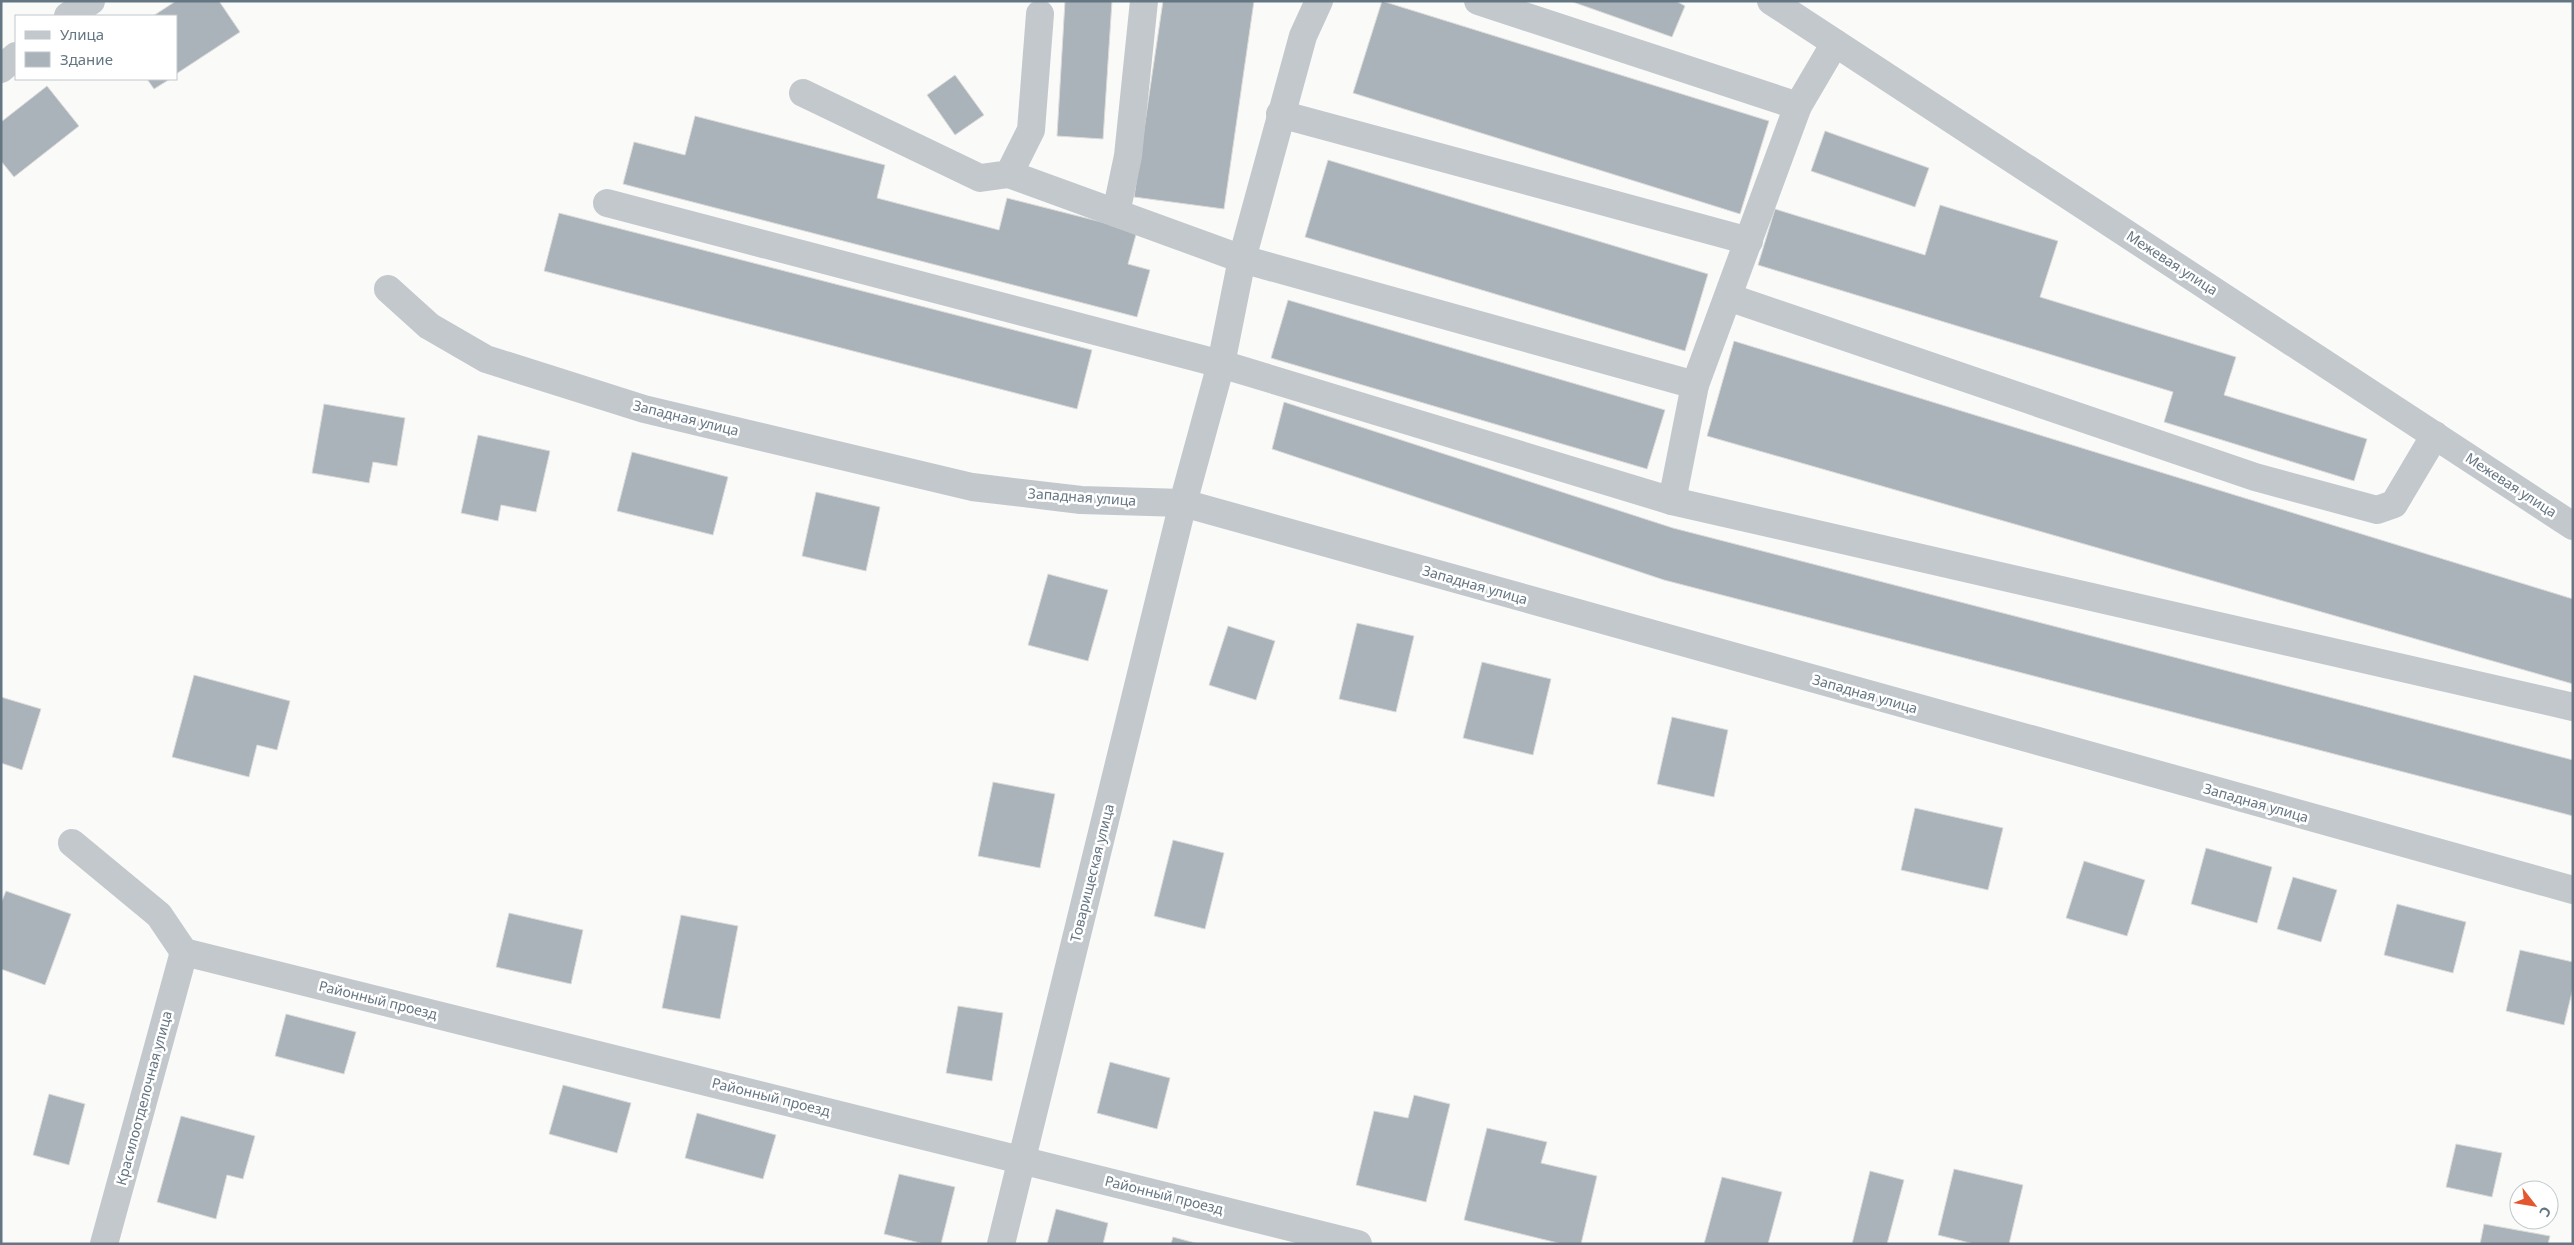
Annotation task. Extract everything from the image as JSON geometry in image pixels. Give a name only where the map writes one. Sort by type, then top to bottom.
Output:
[{"type":"street","points":[[70,15],[91,1]]},
{"type":"street","points":[[1116,213],[1128,156],[1144,1]]},
{"type":"street","name":"Товарищеская улица","points":[[1002,1244],[1183,503],[1221,364],[1242,259],[1280,114],[1303,36],[1319,1]]},
{"type":"street","points":[[1478,1],[1798,106]]},
{"type":"street","name":"Межевая улица","points":[[1771,1],[2573,526]]},
{"type":"street","points":[[1009,174],[1031,130],[1040,14]]},
{"type":"street","points":[[1672,501],[1695,385],[1798,106],[1835,43]]},
{"type":"street","points":[[1,69],[15,57]]},
{"type":"street","points":[[803,93],[980,178],[1009,174],[1242,259],[1695,385]]},
{"type":"street","points":[[1280,114],[1749,241]]},
{"type":"street","points":[[607,203],[1221,364],[1672,501],[2573,707]]},
{"type":"street","name":"Западная улица","points":[[388,289],[429,326],[486,359],[644,409],[972,487],[1081,500],[1183,503],[2573,890]]},
{"type":"street","points":[[1728,297],[2255,477],[2378,510],[2394,504],[2435,435]]},
{"type":"street","points":[[72,843],[159,915],[184,952]]},
{"type":"street","name":"Районный проезд","points":[[184,952],[1358,1244]]},
{"type":"street","name":"Красилоотделочная улица","points":[[104,1244],[184,952]]},
{"type":"building","points":[[176,1],[219,1],[240,32],[178,73],[178,15],[155,15]]},
{"type":"building","points":[[1065,1],[1112,1],[1103,139],[1057,136]]},
{"type":"building","points":[[1163,1],[1254,1],[1224,209],[1134,197]]},
{"type":"building","points":[[1382,1],[1769,121],[1740,214],[1353,93]]},
{"type":"building","points":[[1570,1],[1676,1],[1685,6],[1672,37]]},
{"type":"building","points":[[955,75],[984,115],[955,135],[927,95]]},
{"type":"building","points":[[148,80],[168,80],[154,89]]},
{"type":"building","points":[[47,86],[79,126],[14,177],[1,161],[1,122]]},
{"type":"building","points":[[695,116],[885,165],[877,198],[999,230],[1007,198],[1137,231],[1128,264],[1150,270],[1137,317],[623,184],[634,142],[685,155]]},
{"type":"building","points":[[1825,131],[1929,168],[1915,207],[1811,171]]},
{"type":"building","points":[[1328,160],[1708,274],[1685,351],[1305,237]]},
{"type":"building","points":[[1940,205],[2058,241],[2040,297],[2236,357],[2224,395],[2367,439],[2354,481],[2164,422],[2173,392],[1758,265],[1775,209],[1925,255]]},
{"type":"building","points":[[559,213],[1092,350],[1077,409],[544,271]]},
{"type":"building","points":[[1288,300],[1665,410],[1647,469],[1271,358]]},
{"type":"building","points":[[1734,341],[2573,599],[2573,684],[1707,436]]},
{"type":"building","points":[[1284,402],[1673,528],[2573,760],[2573,816],[1664,580],[1272,449]]},
{"type":"building","points":[[324,404],[405,418],[397,466],[373,462],[369,483],[312,473]]},
{"type":"building","points":[[478,435],[550,451],[536,512],[501,505],[498,521],[461,513]]},
{"type":"building","points":[[632,452],[728,477],[713,535],[617,511]]},
{"type":"building","points":[[816,492],[880,507],[866,571],[802,556]]},
{"type":"building","points":[[1048,574],[1108,590],[1088,661],[1028,645]]},
{"type":"building","points":[[1357,623],[1414,636],[1396,712],[1339,699]]},
{"type":"building","points":[[1228,626],[1275,641],[1256,700],[1209,685]]},
{"type":"building","points":[[1482,662],[1551,679],[1533,755],[1463,738]]},
{"type":"building","points":[[194,675],[290,701],[277,750],[257,745],[249,777],[172,757]]},
{"type":"building","points":[[1,697],[41,709],[22,770],[1,763]]},
{"type":"building","points":[[1672,717],[1728,730],[1714,797],[1657,784]]},
{"type":"building","points":[[993,782],[1055,794],[1040,868],[978,856]]},
{"type":"building","points":[[1915,808],[2003,828],[1988,890],[1901,870]]},
{"type":"building","points":[[1173,840],[1224,853],[1205,929],[1154,916]]},
{"type":"building","points":[[2206,848],[2272,867],[2257,923],[2191,904]]},
{"type":"building","points":[[2084,861],[2145,880],[2127,936],[2066,918]]},
{"type":"building","points":[[2293,877],[2337,890],[2321,942],[2277,929]]},
{"type":"building","points":[[6,891],[71,914],[45,985],[1,969],[1,903]]},
{"type":"building","points":[[2397,904],[2466,922],[2453,973],[2384,955]]},
{"type":"building","points":[[509,913],[583,930],[571,984],[496,967]]},
{"type":"building","points":[[681,915],[738,926],[720,1019],[662,1008]]},
{"type":"building","points":[[2520,950],[2573,962],[2573,988],[2564,1025],[2506,1011]]},
{"type":"building","points":[[958,1006],[1003,1013],[992,1081],[946,1073]]},
{"type":"building","points":[[286,1014],[356,1032],[344,1074],[275,1056]]},
{"type":"building","points":[[1110,1062],[1170,1078],[1157,1129],[1097,1113]]},
{"type":"building","points":[[563,1085],[631,1103],[617,1153],[549,1134]]},
{"type":"building","points":[[49,1094],[85,1104],[69,1165],[33,1155]]},
{"type":"building","points":[[1414,1095],[1450,1104],[1426,1202],[1356,1185],[1374,1111],[1408,1118]]},
{"type":"building","points":[[697,1113],[776,1135],[763,1179],[685,1158]]},
{"type":"building","points":[[181,1116],[255,1136],[243,1179],[227,1175],[216,1219],[157,1202]]},
{"type":"building","points":[[1487,1128],[1547,1142],[1541,1163],[1597,1176],[1581,1244],[1562,1244],[1464,1220]]},
{"type":"building","points":[[2456,1144],[2502,1153],[2492,1197],[2446,1187]]},
{"type":"building","points":[[1954,1169],[2023,1185],[2009,1244],[1974,1244],[1938,1235]]},
{"type":"building","points":[[1870,1171],[1904,1180],[1887,1244],[1852,1244]]},
{"type":"building","points":[[899,1174],[955,1187],[941,1244],[924,1244],[884,1234]]},
{"type":"building","points":[[1722,1177],[1782,1192],[1768,1244],[1704,1244]]},
{"type":"building","points":[[1056,1209],[1108,1223],[1103,1244],[1047,1244]]},
{"type":"building","points":[[2484,1224],[2550,1236],[2548,1244],[2480,1244]]},
{"type":"building","points":[[1173,1237],[1199,1244],[1171,1244]]}]
